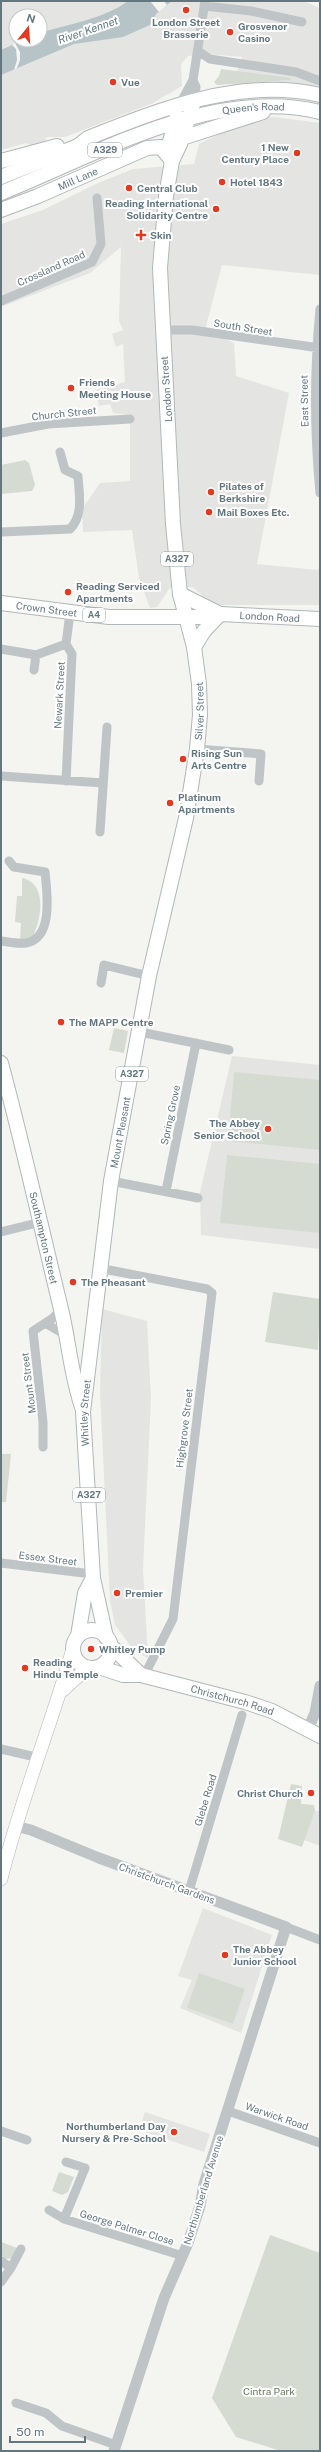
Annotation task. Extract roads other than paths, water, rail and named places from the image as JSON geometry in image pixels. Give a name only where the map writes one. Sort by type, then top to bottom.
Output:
[{"type":"main road","name":"Queen's Road","points":[[194,100],[269,90],[320,95]]},
{"type":"main road","name":"A329","points":[[1,161],[88,138],[194,100]]},
{"type":"main road","name":"London Street","points":[[172,161],[169,145],[194,100]]},
{"type":"main road","name":"London Street","points":[[180,104],[182,138],[172,161],[166,196],[160,268],[173,524],[180,594],[187,617]]},
{"type":"main road","name":"Queen's Road","points":[[182,120],[236,108],[275,108],[320,112]]},
{"type":"main road","name":"A329","points":[[182,138],[275,108]]},
{"type":"main road","name":"A329","points":[[1,192],[182,120]]},
{"type":"main road","name":"A329","points":[[1,177],[78,146],[88,138]]},
{"type":"main road","name":"Mill Lane","points":[[1,210],[38,196],[147,148],[161,147],[172,161]]},
{"type":"main road","name":"London Road","points":[[180,594],[220,614]]},
{"type":"main road","name":"Crown Street","points":[[1,603],[109,617],[187,617]]},
{"type":"main road","name":"London Road","points":[[187,617],[203,617],[220,614],[320,619]]},
{"type":"main road","points":[[194,647],[204,631],[220,614]]},
{"type":"main road","name":"Silver Street","points":[[172,876],[197,750],[200,715],[199,684],[194,647],[187,617]]},
{"type":"main road","name":"Mount Pleasant","points":[[98,1272],[111,1181],[140,1032],[149,976],[172,876]]},
{"type":"main road","name":"Southampton Street","points":[[2,1072],[41,1222],[67,1336],[75,1389],[83,1412]]},
{"type":"main road","name":"Whitley Street","points":[[98,1272],[83,1412],[92,1576],[108,1642]]},
{"type":"main road","name":"Whitley Street","points":[[78,1636],[85,1593],[92,1576]]},
{"type":"main road","points":[[1,1880],[15,1826],[40,1758],[60,1693],[72,1652],[73,1642],[84,1631],[97,1632],[108,1642],[110,1656],[104,1664],[93,1667],[60,1693]]},
{"type":"main road","name":"Christchurch Road","points":[[108,1642],[142,1676]]},
{"type":"main road","points":[[72,1652],[80,1662],[93,1667]]},
{"type":"main road","name":"Christchurch Road","points":[[93,1667],[123,1675],[142,1676],[245,1702],[272,1711],[314,1733]]},
{"type":"street","points":[[204,3],[247,10],[302,22]]},
{"type":"street","name":"London Street","points":[[180,104],[193,80],[204,3]]},
{"type":"street","points":[[198,51],[210,59],[289,71],[320,81]]},
{"type":"street","name":"London Street","points":[[193,80],[196,88],[194,100]]},
{"type":"street","name":"Crossland Road","points":[[1,301],[92,262],[101,244],[97,198]]},
{"type":"street","name":"East Street","points":[[320,309],[314,398],[320,493]]},
{"type":"street","name":"South Street","points":[[162,330],[192,330],[318,348]]},
{"type":"street","name":"Church Street","points":[[1,433],[48,424],[130,419]]},
{"type":"street","points":[[1,532],[70,529],[75,524],[80,501],[78,476],[66,470],[60,452]]},
{"type":"street","points":[[1,649],[36,655],[66,644],[70,612]]},
{"type":"street","name":"Newark Street","points":[[66,644],[72,654],[66,781]]},
{"type":"street","points":[[34,670],[36,655]]},
{"type":"street","points":[[100,832],[107,727]]},
{"type":"street","points":[[197,750],[261,754],[259,781]]},
{"type":"street","points":[[1,776],[103,783]]},
{"type":"street","points":[[1,941],[26,943],[39,936],[45,924],[47,890],[45,872],[14,867],[9,861]]},
{"type":"street","points":[[101,983],[104,966],[149,976]]},
{"type":"street","points":[[140,1032],[229,1050]]},
{"type":"street","name":"Spring Grove","points":[[166,1191],[196,1043]]},
{"type":"street","points":[[111,1181],[198,1198]]},
{"type":"street","points":[[1,1232],[41,1222]]},
{"type":"street","name":"Highgrove Street","points":[[98,1272],[108,1270],[207,1289],[212,1293],[173,1619],[142,1676]]},
{"type":"street","name":"Mount Street","points":[[43,1447],[43,1422],[33,1331],[61,1309]]},
{"type":"street","points":[[45,1323],[67,1336]]},
{"type":"street","name":"Essex Street","points":[[1,1563],[92,1576]]},
{"type":"street","points":[[314,1733],[315,1712],[320,1686]]},
{"type":"street","name":"Glebe Road","points":[[189,1891],[242,1715]]},
{"type":"street","points":[[1,1748],[40,1758]]},
{"type":"street","name":"Christchurch Gardens","points":[[15,1826],[31,1830],[320,1940]]},
{"type":"street","name":"Northumberland Avenue","points":[[115,2448],[164,2298],[183,2256],[286,1927]]},
{"type":"street","name":"Warwick Road","points":[[228,2111],[320,2143]]},
{"type":"street","points":[[1,2131],[27,2140]]},
{"type":"street","name":"George Palmer Close","points":[[64,2219],[84,2168],[66,2162]]},
{"type":"street","name":"George Palmer Close","points":[[49,2210],[64,2219],[183,2256]]},
{"type":"street","points":[[1,2282],[21,2249]]},
{"type":"street","points":[[1,2261],[10,2268]]},
{"type":"street","points":[[16,2403],[46,2413],[62,2426],[115,2448]]},
{"type":"water","name":"River Kennet","points":[[128,1],[172,1],[156,14],[150,25],[123,37],[74,44],[1,75],[1,50],[8,47],[48,48],[48,31],[97,17]]},
{"type":"place","name":"London Street Brasserie","points":[[186,10]]},
{"type":"place","name":"Grosvenor Casino","points":[[230,32]]},
{"type":"place","name":"Vue","points":[[113,82]]},
{"type":"place","name":"1 New Century Place","points":[[297,153]]},
{"type":"place","name":"Hotel 1843","points":[[222,182]]},
{"type":"place","name":"Central Club","points":[[129,188]]},
{"type":"place","name":"Reading International Solidarity Centre","points":[[216,209]]},
{"type":"place","name":"Skin","points":[[141,235]]},
{"type":"place","name":"Friends Meeting House","points":[[71,388]]},
{"type":"place","name":"Pilates of Berkshire","points":[[211,492]]},
{"type":"place","name":"Mail Boxes Etc.","points":[[209,512]]},
{"type":"place","name":"Reading Serviced Apartments","points":[[68,592]]},
{"type":"place","name":"Rising Sun Arts Centre","points":[[183,759]]},
{"type":"place","name":"Platinum Apartments","points":[[170,803]]},
{"type":"place","name":"The MAPP Centre","points":[[61,1022]]},
{"type":"place","name":"The Abbey Senior School","points":[[268,1129]]},
{"type":"place","name":"The Pheasant","points":[[73,1282]]},
{"type":"place","name":"Premier","points":[[117,1593]]},
{"type":"place","name":"Whitley Pump","points":[[91,1649]]},
{"type":"place","name":"Reading Hindu Temple","points":[[25,1668]]},
{"type":"place","name":"Christ Church","points":[[311,1793]]},
{"type":"place","name":"The Abbey Junior School","points":[[225,1955]]},
{"type":"place","name":"Northumberland Day Nursery & Pre-School","points":[[174,2132]]},
{"type":"park label","name":"Cintra Park","points":[[269,2391]]}]
